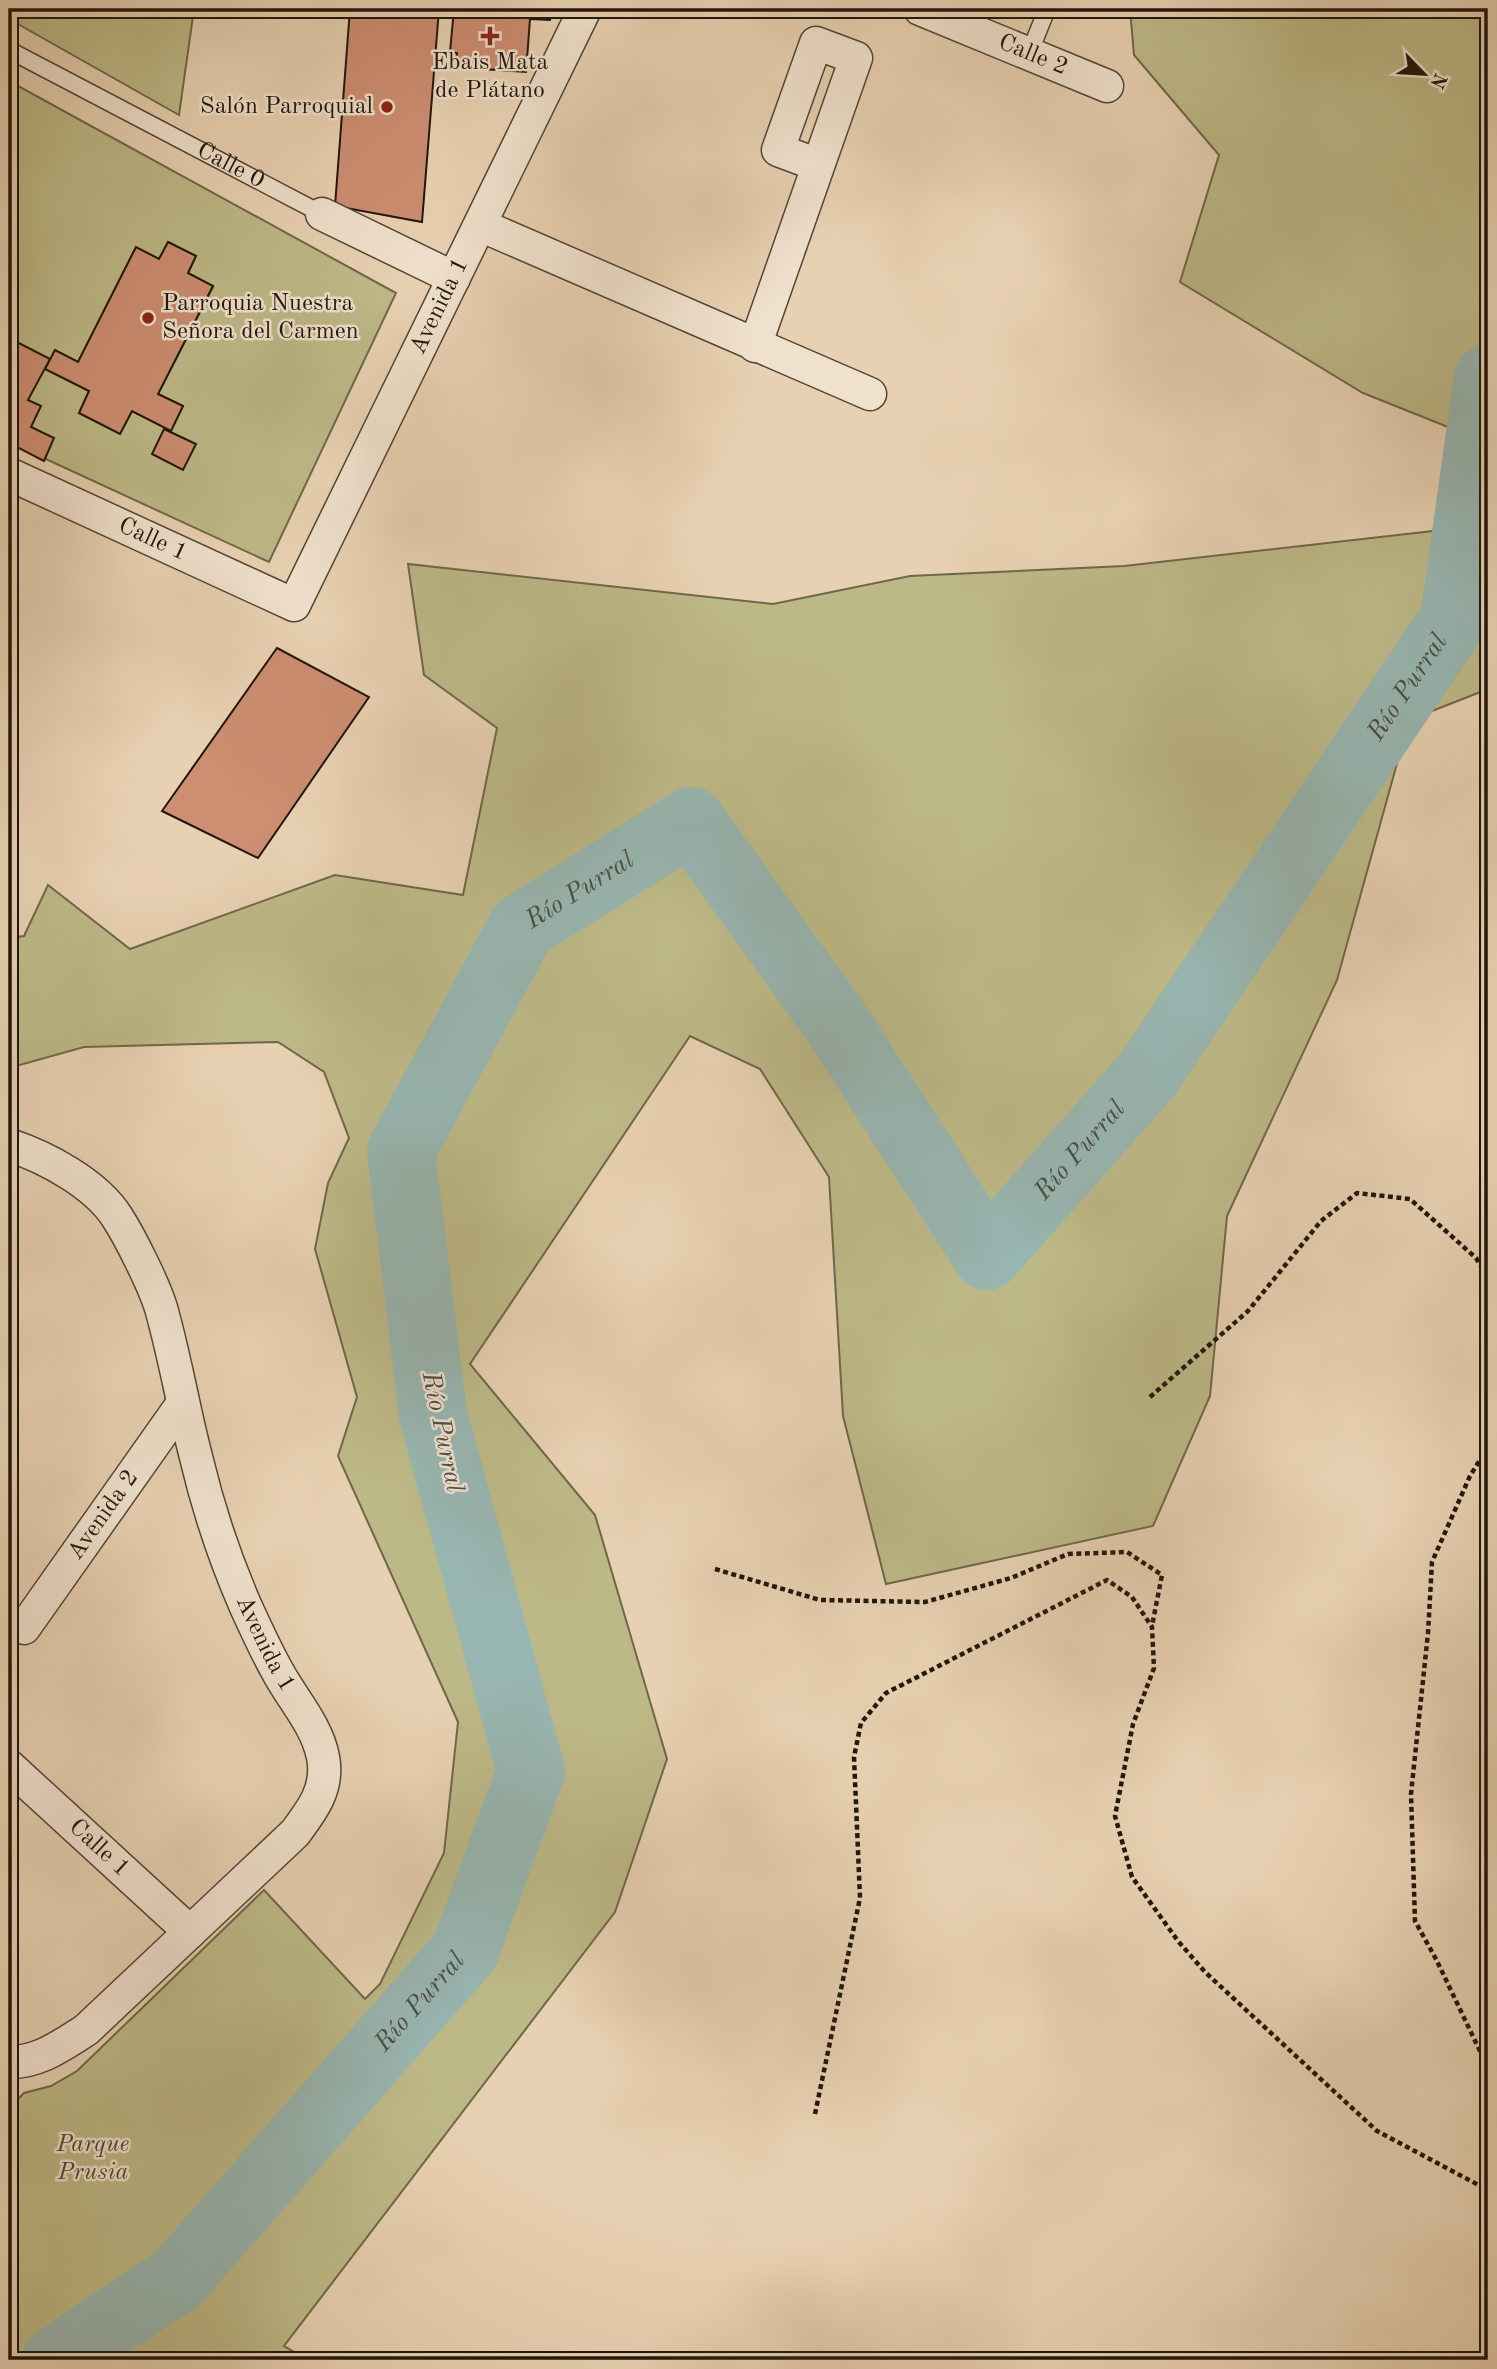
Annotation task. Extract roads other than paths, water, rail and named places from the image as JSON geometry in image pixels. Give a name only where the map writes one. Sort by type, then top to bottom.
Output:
[{"type":"street","name":"Avenida 1","points":[[294,605],[585,9]]},
{"type":"street","name":"Calle 2","points":[[920,9],[1107,86]]},
{"type":"street","points":[[755,345],[818,165]]},
{"type":"street","name":"Calle 0","points":[[322,214],[454,278]]},
{"type":"street","points":[[480,225],[870,394]]},
{"type":"street","name":"Calle 1","points":[[9,474],[294,605]]},
{"type":"street","name":"Avenida 1","points":[[9,1145],[49,1162],[86,1184],[117,1216],[160,1305],[196,1461],[222,1548],[246,1608],[278,1673],[313,1728],[323,1756],[325,1781],[316,1805],[295,1833],[86,2030],[51,2053],[20,2062],[9,2062]]},
{"type":"street","name":"Avenida 2","points":[[24,1628],[183,1403]]},
{"type":"street","name":"Calle 1","points":[[9,1766],[190,1932]]},
{"type":"lane","points":[[1029,54],[1048,9]]},
{"type":"lane","name":"Calle 0","points":[[9,50],[322,214]]},
{"type":"waterway","name":"Río Purral","points":[[56,2360],[177,2279],[465,1951],[531,1771],[433,1415],[401,1151],[522,927],[691,821],[835,1021],[987,1256],[1148,1074],[1454,619],[1488,378]]},
{"type":"place","name":"Ebais Mata de Plátano","points":[[490,36]]},
{"type":"place","name":"Salón Parroquial","points":[[387,107]]},
{"type":"place","name":"Parroquia Nuestra Señora del Carmen","points":[[148,318]]},
{"type":"park label","name":"Parque Prusia","points":[[93,2159]]}]
